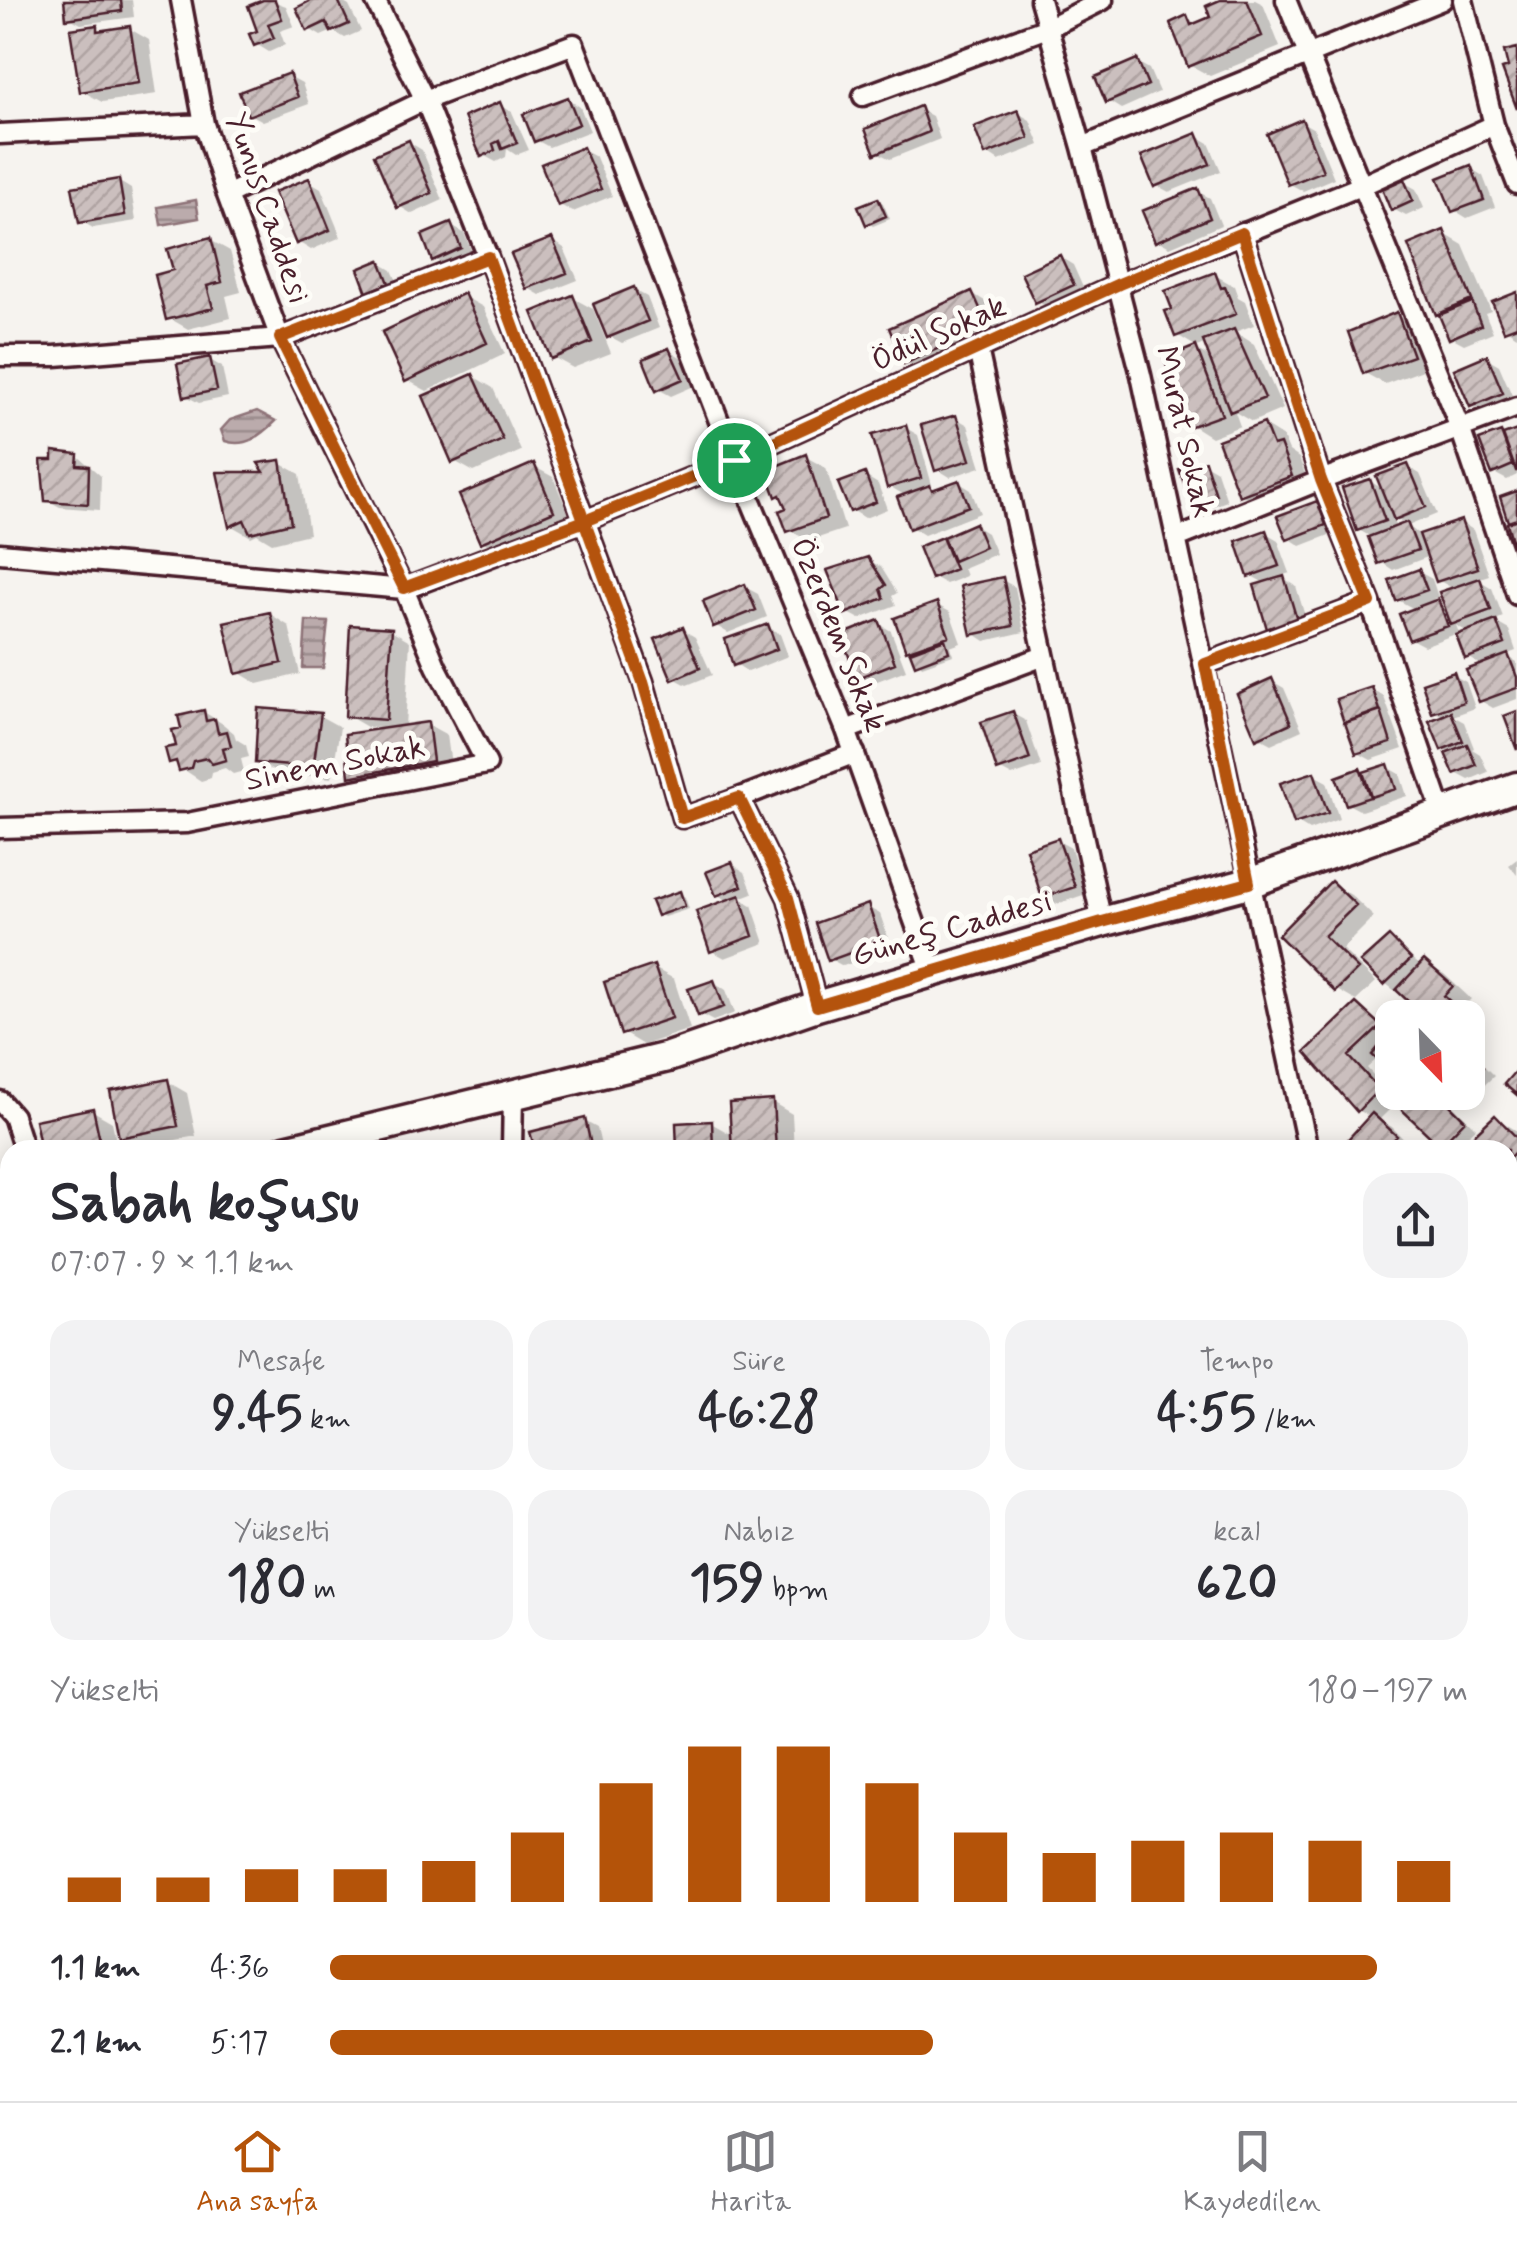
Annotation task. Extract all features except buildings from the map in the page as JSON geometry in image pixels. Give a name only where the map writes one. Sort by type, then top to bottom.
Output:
[{"type":"main road","name":"Güneş Caddesi","points":[[324,1140],[668,1058],[817,1006],[1249,883],[1517,787]]},
{"type":"street","name":"Yunus Caddesi","points":[[180,0],[204,124],[226,195],[280,338],[404,588]]},
{"type":"street","points":[[375,0],[425,100],[488,257],[643,682],[682,818],[854,752]]},
{"type":"street","name":"Murat Sokak","points":[[1040,0],[1119,284],[1205,664],[1306,1140]]},
{"type":"street","points":[[863,96],[1050,27],[1103,0]]},
{"type":"street","points":[[1286,0],[1460,428],[1517,595]]},
{"type":"street","points":[[1082,147],[1442,0]]},
{"type":"street","points":[[1463,0],[1494,126],[1517,184]]},
{"type":"street","name":"Özerdem Sokak","points":[[425,100],[574,44],[734,460],[846,730],[932,972]]},
{"type":"street","points":[[226,195],[425,100]]},
{"type":"street","points":[[0,134],[204,124]]},
{"type":"street","name":"Ödül Sokak","points":[[404,588],[734,460],[1119,284],[1363,185],[1494,126]]},
{"type":"street","points":[[1242,233],[1321,480],[1370,602],[1443,815]]},
{"type":"street","points":[[0,356],[55,356],[280,338],[488,257]]},
{"type":"street","points":[[978,349],[1102,922]]},
{"type":"street","points":[[1177,538],[1517,407]]},
{"type":"street","points":[[0,553],[404,588]]},
{"type":"street","name":"Sinem Sokak","points":[[0,828],[187,824],[487,764],[436,666],[404,588]]},
{"type":"street","points":[[1205,664],[1370,602]]},
{"type":"street","points":[[846,730],[1044,656]]},
{"type":"street","points":[[739,798],[788,898],[817,1006]]},
{"type":"street","points":[[512,1140],[513,1093]]},
{"type":"street","points":[[0,1101],[13,1116],[21,1140]]},
{"type":"shaded area","points":[[196,200],[199,218],[161,225],[158,207]]},
{"type":"shaded area","points":[[257,411],[276,421],[247,441],[225,441],[221,430],[230,420]]},
{"type":"shaded area","points":[[306,621],[328,622],[323,668],[303,668]]},
{"type":"route","points":[[734,460],[582,522],[404,588],[280,338],[488,257],[582,522],[643,682],[682,818],[739,798],[788,898],[817,1006],[1249,883],[1205,664],[1370,602],[1321,480],[1242,233],[1119,284],[734,460]]}]
